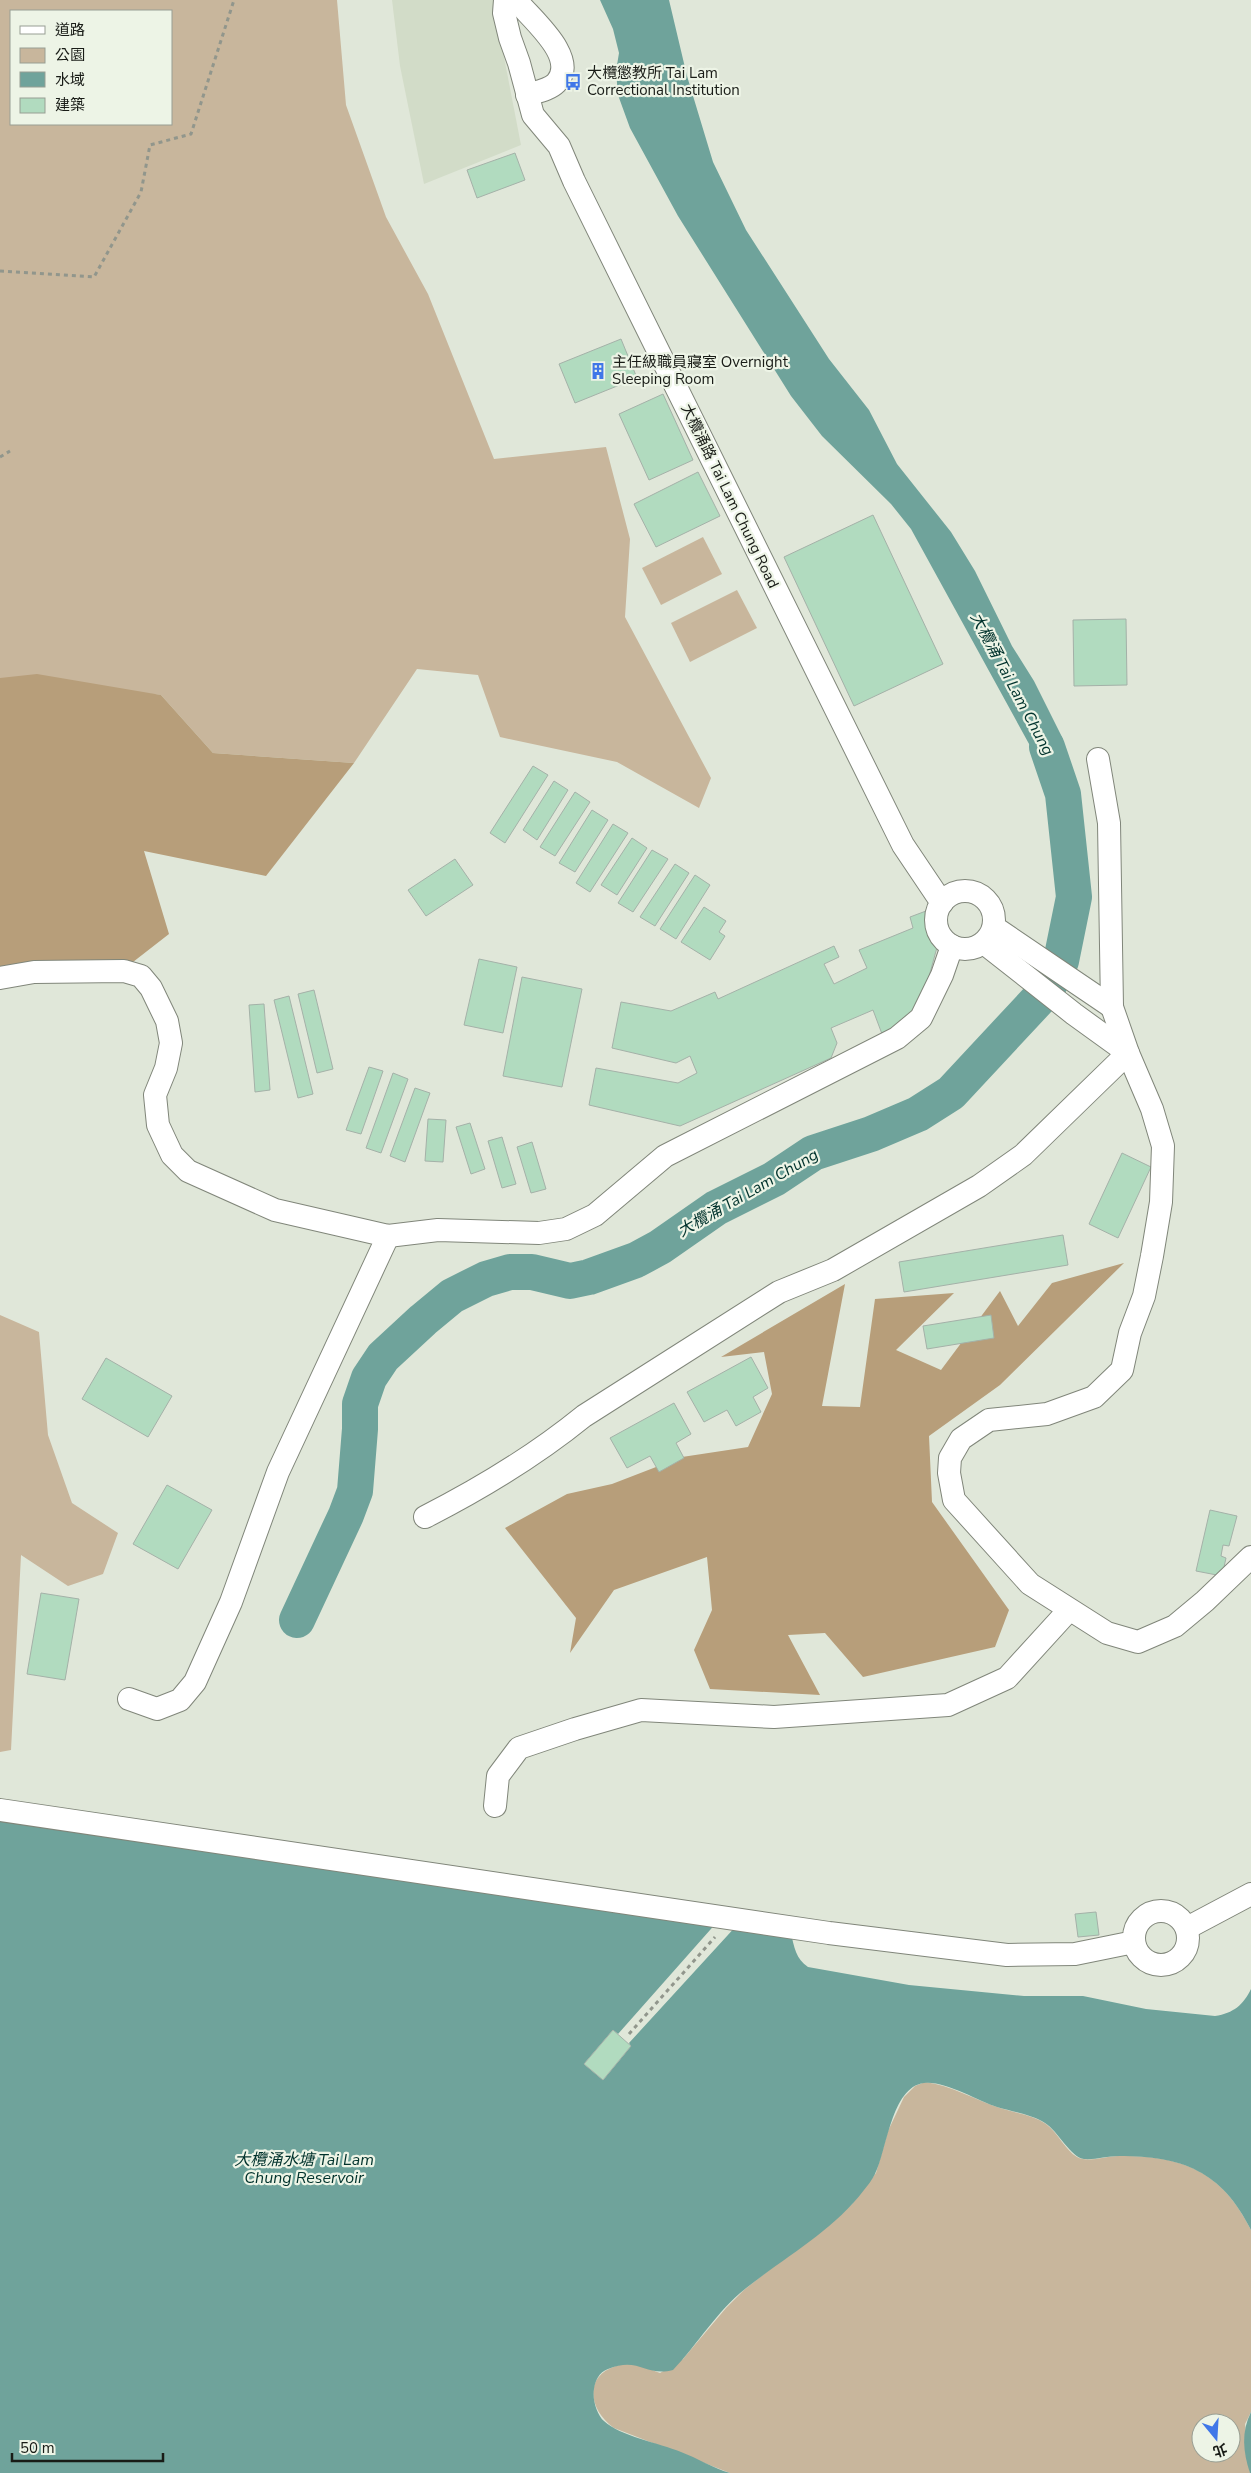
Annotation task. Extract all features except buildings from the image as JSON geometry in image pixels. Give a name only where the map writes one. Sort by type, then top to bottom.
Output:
[{"type":"street","name":"大欖涌路 Tai Lam Chung Road","points":[[505,0],[504,13],[533,116],[559,146],[581,178],[903,845],[942,903]]},
{"type":"street","points":[[516,0],[553,41],[562,59],[562,74],[555,84],[527,95]]},
{"type":"street","points":[[1098,759],[1109,823],[1112,1007],[1128,1053],[1152,1109],[1163,1146],[1161,1202],[1152,1256],[1144,1296],[1130,1333],[1122,1370],[1094,1398],[1047,1414],[989,1420],[961,1438],[950,1458],[949,1473],[954,1500],[1030,1584],[1107,1633],[1138,1642],[1176,1626],[1251,1557]]},
{"type":"street","points":[[959,892],[978,894],[992,908],[989,935],[969,949],[952,946],[946,942],[937,927],[938,910],[942,903],[959,892]]},
{"type":"street","points":[[989,935],[1009,950],[1074,1014],[1128,1053]]},
{"type":"street","points":[[0,978],[43,972],[124,971],[141,976],[151,988],[167,1021],[171,1044],[166,1068],[155,1095],[158,1124],[172,1155],[188,1171],[276,1210],[388,1236],[438,1230],[539,1233],[566,1229],[594,1215],[665,1156],[898,1038],[921,1018],[942,975],[952,946]]},
{"type":"street","points":[[1009,950],[1088,990],[1112,1007]]},
{"type":"street","points":[[425,1518],[466,1496],[560,1435],[584,1416],[780,1292],[833,1270],[979,1186],[1023,1155],[1128,1053]]},
{"type":"street","points":[[129,1699],[157,1710],[180,1700],[194,1682],[231,1602],[278,1472],[388,1236]]},
{"type":"street","points":[[495,1806],[498,1776],[519,1748],[575,1728],[641,1710],[774,1717],[948,1704],[1008,1678],[1069,1610]]},
{"type":"street","points":[[0,1810],[734,1918],[1007,1955],[1075,1954],[1134,1942]]},
{"type":"street","points":[[1187,1928],[1251,1894]]},
{"type":"street","points":[[1168,1911],[1176,1914],[1187,1928],[1188,1946],[1184,1954],[1168,1964],[1150,1963],[1143,1958],[1134,1942],[1137,1925],[1150,1912],[1168,1911]]},
{"type":"path","points":[[0,271],[94,277],[141,192],[150,145],[191,134],[234,0]]},
{"type":"path","points":[[0,457],[10,452]]},
{"type":"path","points":[[629,2034],[734,1918]]},
{"type":"shaded area","points":[[392,0],[493,0],[521,145],[424,184],[400,66]]},
{"type":"shaded area","points":[[37,674],[161,695],[213,753],[354,763],[266,876],[144,851],[169,934],[133,962],[0,985],[0,678]]},
{"type":"shaded area","points":[[1124,1263],[1000,1385],[929,1436],[932,1502],[1009,1610],[995,1647],[863,1677],[825,1633],[788,1635],[820,1695],[710,1689],[694,1650],[712,1610],[707,1557],[614,1590],[570,1653],[576,1618],[505,1528],[567,1494],[612,1484],[682,1457],[748,1447],[772,1394],[764,1352],[721,1357],[845,1284],[822,1406],[860,1407],[875,1299],[954,1293],[896,1350],[941,1370],[1000,1291],[1018,1326],[1052,1283]]},
{"type":"green space","points":[[0,0],[337,0],[346,105],[386,217],[428,294],[494,459],[606,447],[630,539],[625,617],[711,778],[699,808],[617,762],[500,737],[478,675],[417,669],[354,763],[213,753],[161,695],[0,678]]},
{"type":"green space","points":[[703,537],[722,574],[661,605],[642,568]]},
{"type":"green space","points":[[737,590],[757,628],[690,662],[671,623]]},
{"type":"green space","points":[[0,1315],[39,1332],[48,1435],[72,1503],[118,1533],[103,1574],[68,1586],[21,1555],[11,1750],[0,1752]]},
{"type":"green space","points":[[925,2082],[944,2086],[991,2105],[1035,2118],[1046,2124],[1069,2151],[1081,2159],[1141,2156],[1181,2163],[1198,2170],[1227,2193],[1240,2210],[1251,2230],[1251,2412],[1245,2424],[1250,2473],[730,2473],[614,2428],[606,2421],[599,2413],[593,2395],[594,2386],[598,2378],[605,2371],[629,2363],[638,2364],[660,2373],[683,2359],[726,2308],[744,2290],[852,2204],[876,2173],[888,2131],[904,2097],[915,2086]]},
{"type":"water","name":"大欖涌 Tai Lam Chung","points":[[600,0],[669,0],[687,76],[713,162],[746,230],[829,359],[869,410],[897,464],[951,532],[975,571],[1012,646],[1034,681],[1062,737],[1066,757],[1067,782],[1063,794],[1045,773],[911,529],[891,504],[822,436],[791,396],[678,216],[630,128],[618,95],[616,71],[619,53],[613,29]]},
{"type":"water","name":"大欖涌水塘 Tai Lam Chung Reservoir","points":[[0,1816],[791,1933],[798,1956],[808,1967],[909,1985],[1024,1996],[1083,1996],[1146,2009],[1215,2016],[1228,2013],[1237,2007],[1245,2000],[1251,1989],[1251,2230],[1240,2210],[1227,2194],[1198,2171],[1162,2159],[1115,2156],[1084,2159],[1074,2154],[1050,2127],[1040,2120],[997,2107],[951,2088],[924,2083],[913,2087],[897,2107],[875,2174],[851,2205],[838,2219],[745,2289],[725,2307],[673,2370],[655,2371],[635,2365],[619,2366],[605,2370],[596,2380],[594,2397],[596,2406],[601,2418],[611,2426],[630,2435],[681,2452],[730,2473],[0,2473]]},
{"type":"water","points":[[1251,2412],[1251,2473],[1250,2473],[1244,2435]]},
{"type":"pier","points":[[718,1921],[738,1924],[629,2043],[631,2046],[603,2080],[584,2064],[613,2030],[618,2034]]},
{"type":"waterway","name":"大欖涌 Tai Lam Chung","points":[[297,1620],[346,1515],[355,1491],[360,1404],[369,1378],[383,1357],[423,1320],[452,1296],[486,1279],[510,1272],[532,1272],[570,1281],[589,1277],[636,1260],[660,1247],[716,1208],[774,1179],[813,1153],[871,1134],[918,1114],[951,1093],[1046,991],[1061,961],[1074,897],[1063,794],[1047,747]]},
{"type":"place","name":"大欖懲教所 Tai Lam Correctional Institution","points":[[573,82]]},
{"type":"place","name":"主任級職員寢室 Overnight Sleeping Room","points":[[598,371]]}]
